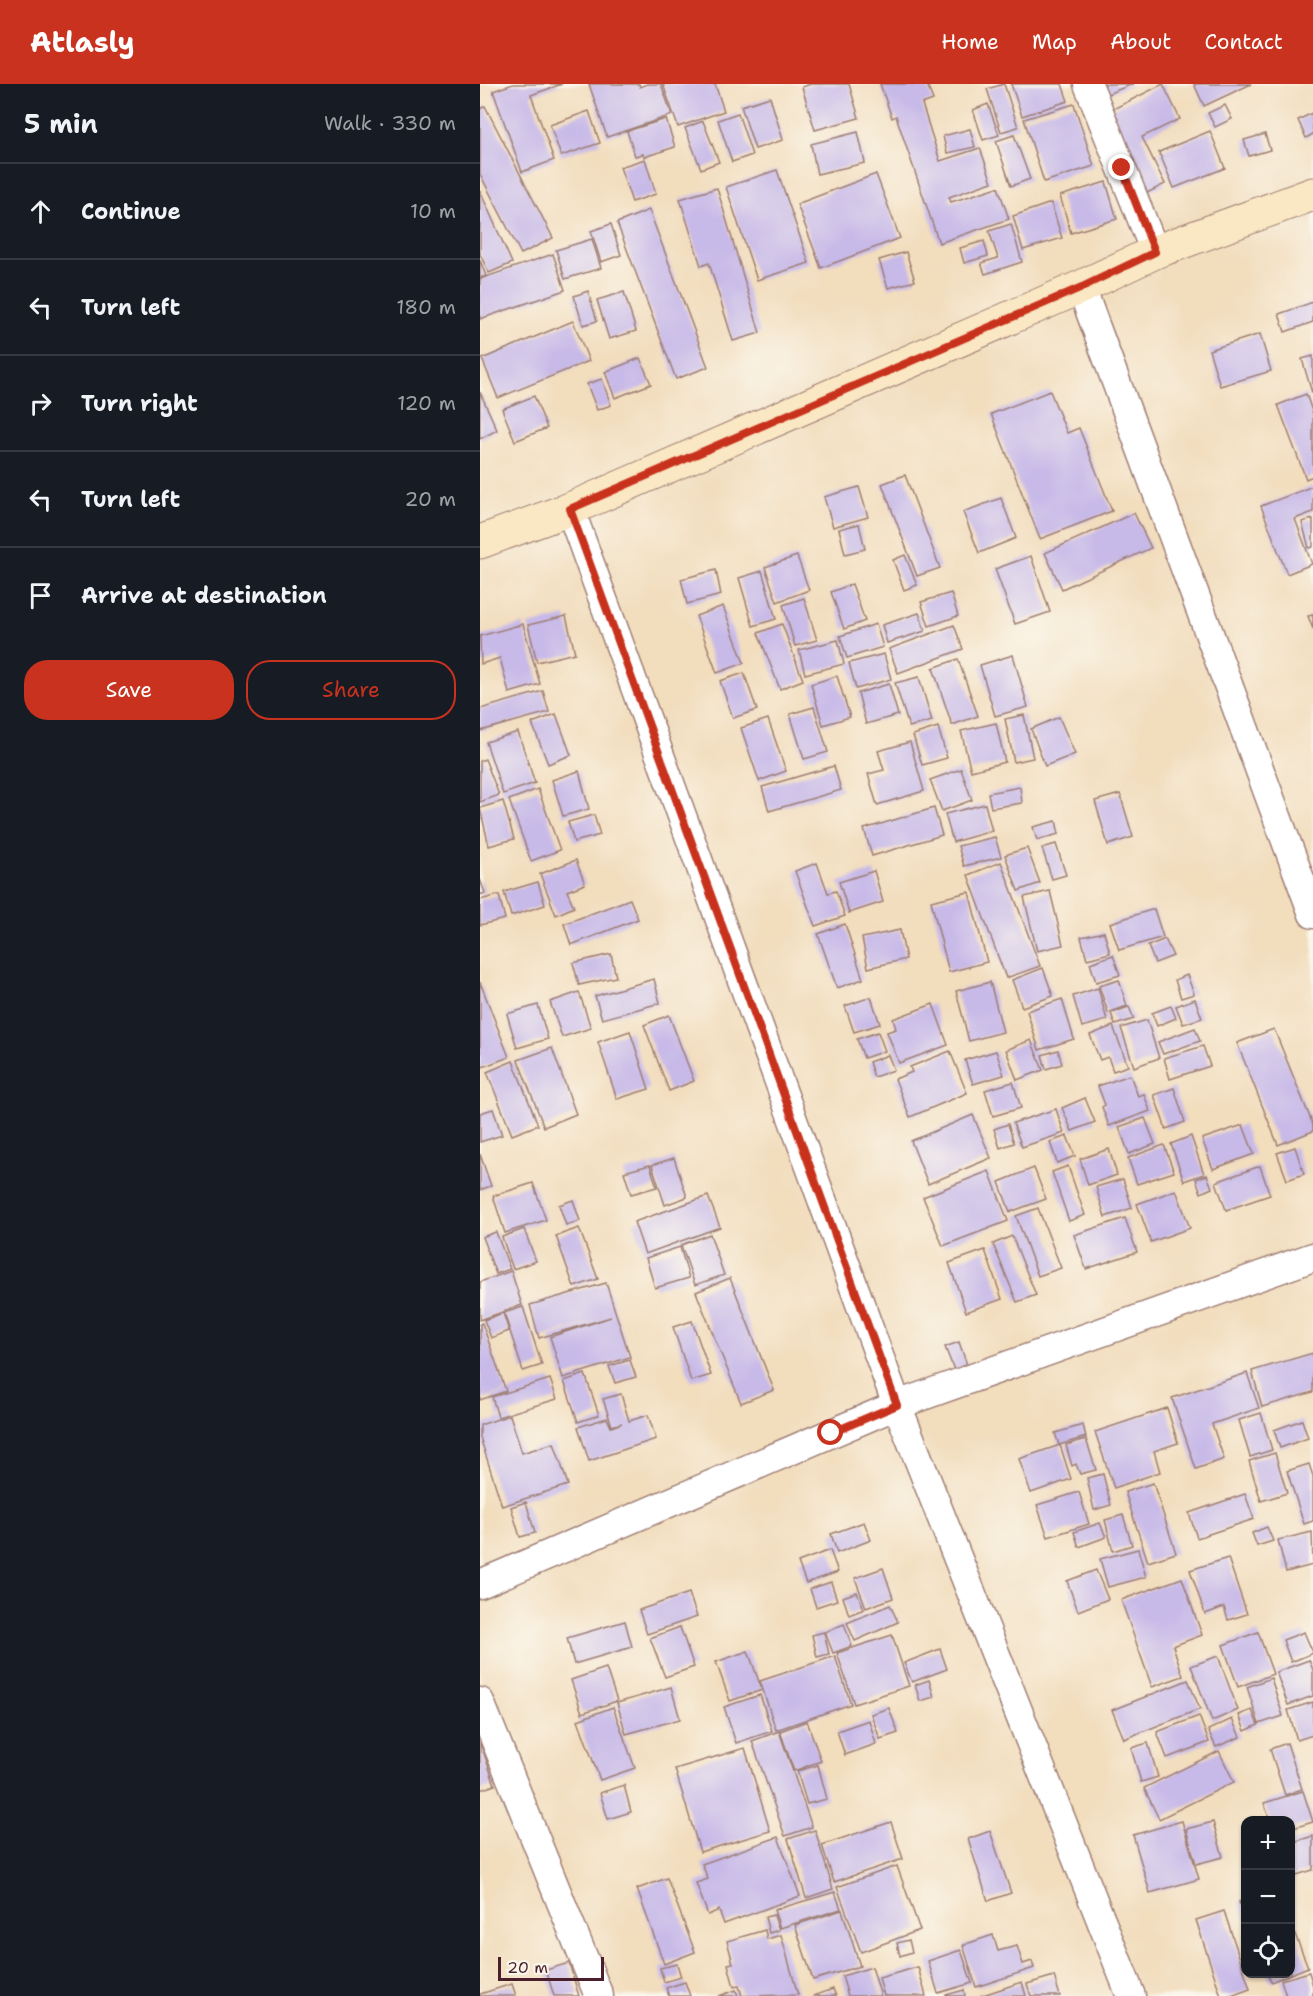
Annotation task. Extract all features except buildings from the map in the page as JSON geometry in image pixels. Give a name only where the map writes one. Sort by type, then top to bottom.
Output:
[{"type":"main road","points":[[480,542],[570,509],[1082,287],[1155,252],[1313,194]]},
{"type":"street","points":[[1088,84],[1155,252]]},
{"type":"street","points":[[1082,287],[1313,914]]},
{"type":"street","points":[[570,509],[897,1405],[1131,1996]]},
{"type":"street","points":[[480,1584],[897,1405],[1313,1257]]},
{"type":"street","points":[[480,1702],[599,1996]]},
{"type":"route","points":[[831,1433],[897,1405],[570,509],[1082,287],[1155,252],[1122,168]]}]
